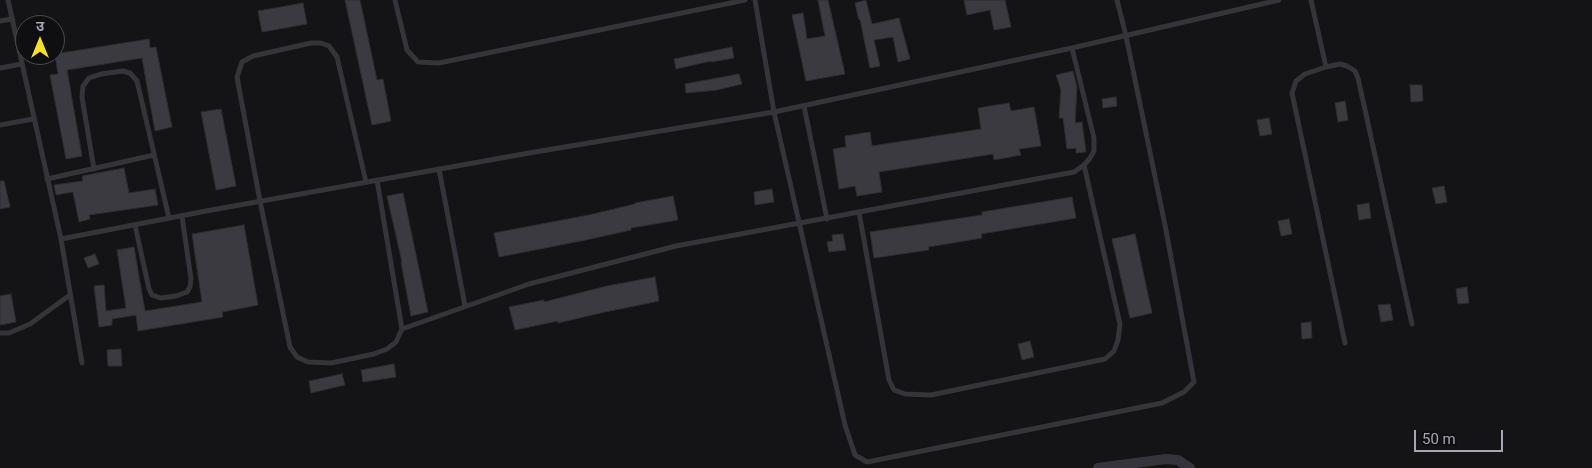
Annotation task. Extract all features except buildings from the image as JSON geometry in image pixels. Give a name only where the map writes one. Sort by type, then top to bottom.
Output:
[{"type":"street","points":[[1098,468],[1166,459],[1178,460],[1190,468]]},
{"type":"lane","points":[[8,0],[15,32]]},
{"type":"lane","points":[[396,0],[406,50],[418,62],[439,64],[745,0]]},
{"type":"lane","points":[[755,0],[774,112],[844,425],[855,455],[867,462],[1162,403],[1184,392],[1194,382],[1165,225],[1117,0]]},
{"type":"lane","points":[[61,239],[377,180],[774,112],[1072,48],[1279,0]]},
{"type":"lane","points":[[1311,0],[1326,67]]},
{"type":"lane","points":[[0,21],[12,19]]},
{"type":"lane","points":[[366,182],[337,57],[329,46],[311,44],[253,56],[242,62],[237,77],[290,347],[296,357],[308,362],[331,363],[374,354],[387,349],[396,342],[402,329],[377,180]]},
{"type":"lane","points":[[402,329],[529,284],[676,246],[1074,172],[1084,165],[1094,151],[1094,138],[1072,48]]},
{"type":"lane","points":[[1345,343],[1292,93],[1296,81],[1305,74],[1326,67],[1340,64],[1347,66],[1355,71],[1358,78],[1412,324]]},
{"type":"lane","points":[[0,68],[16,65]]},
{"type":"lane","points":[[22,65],[61,239],[82,363]]},
{"type":"lane","points":[[94,169],[82,97],[83,86],[89,78],[101,74],[123,71],[130,73],[138,81],[169,218]]},
{"type":"lane","points":[[804,106],[826,218]]},
{"type":"lane","points":[[0,125],[33,119]]},
{"type":"lane","points":[[47,179],[154,155]]},
{"type":"lane","points":[[859,212],[889,380],[894,390],[905,394],[931,395],[1105,359],[1114,351],[1118,340],[1120,324],[1084,165]]},
{"type":"lane","points":[[439,169],[465,306]]},
{"type":"lane","points":[[135,225],[149,289],[152,294],[161,298],[176,296],[186,292],[190,287],[192,279],[182,216]]},
{"type":"lane","points":[[0,333],[9,333],[30,324],[70,295]]}]
